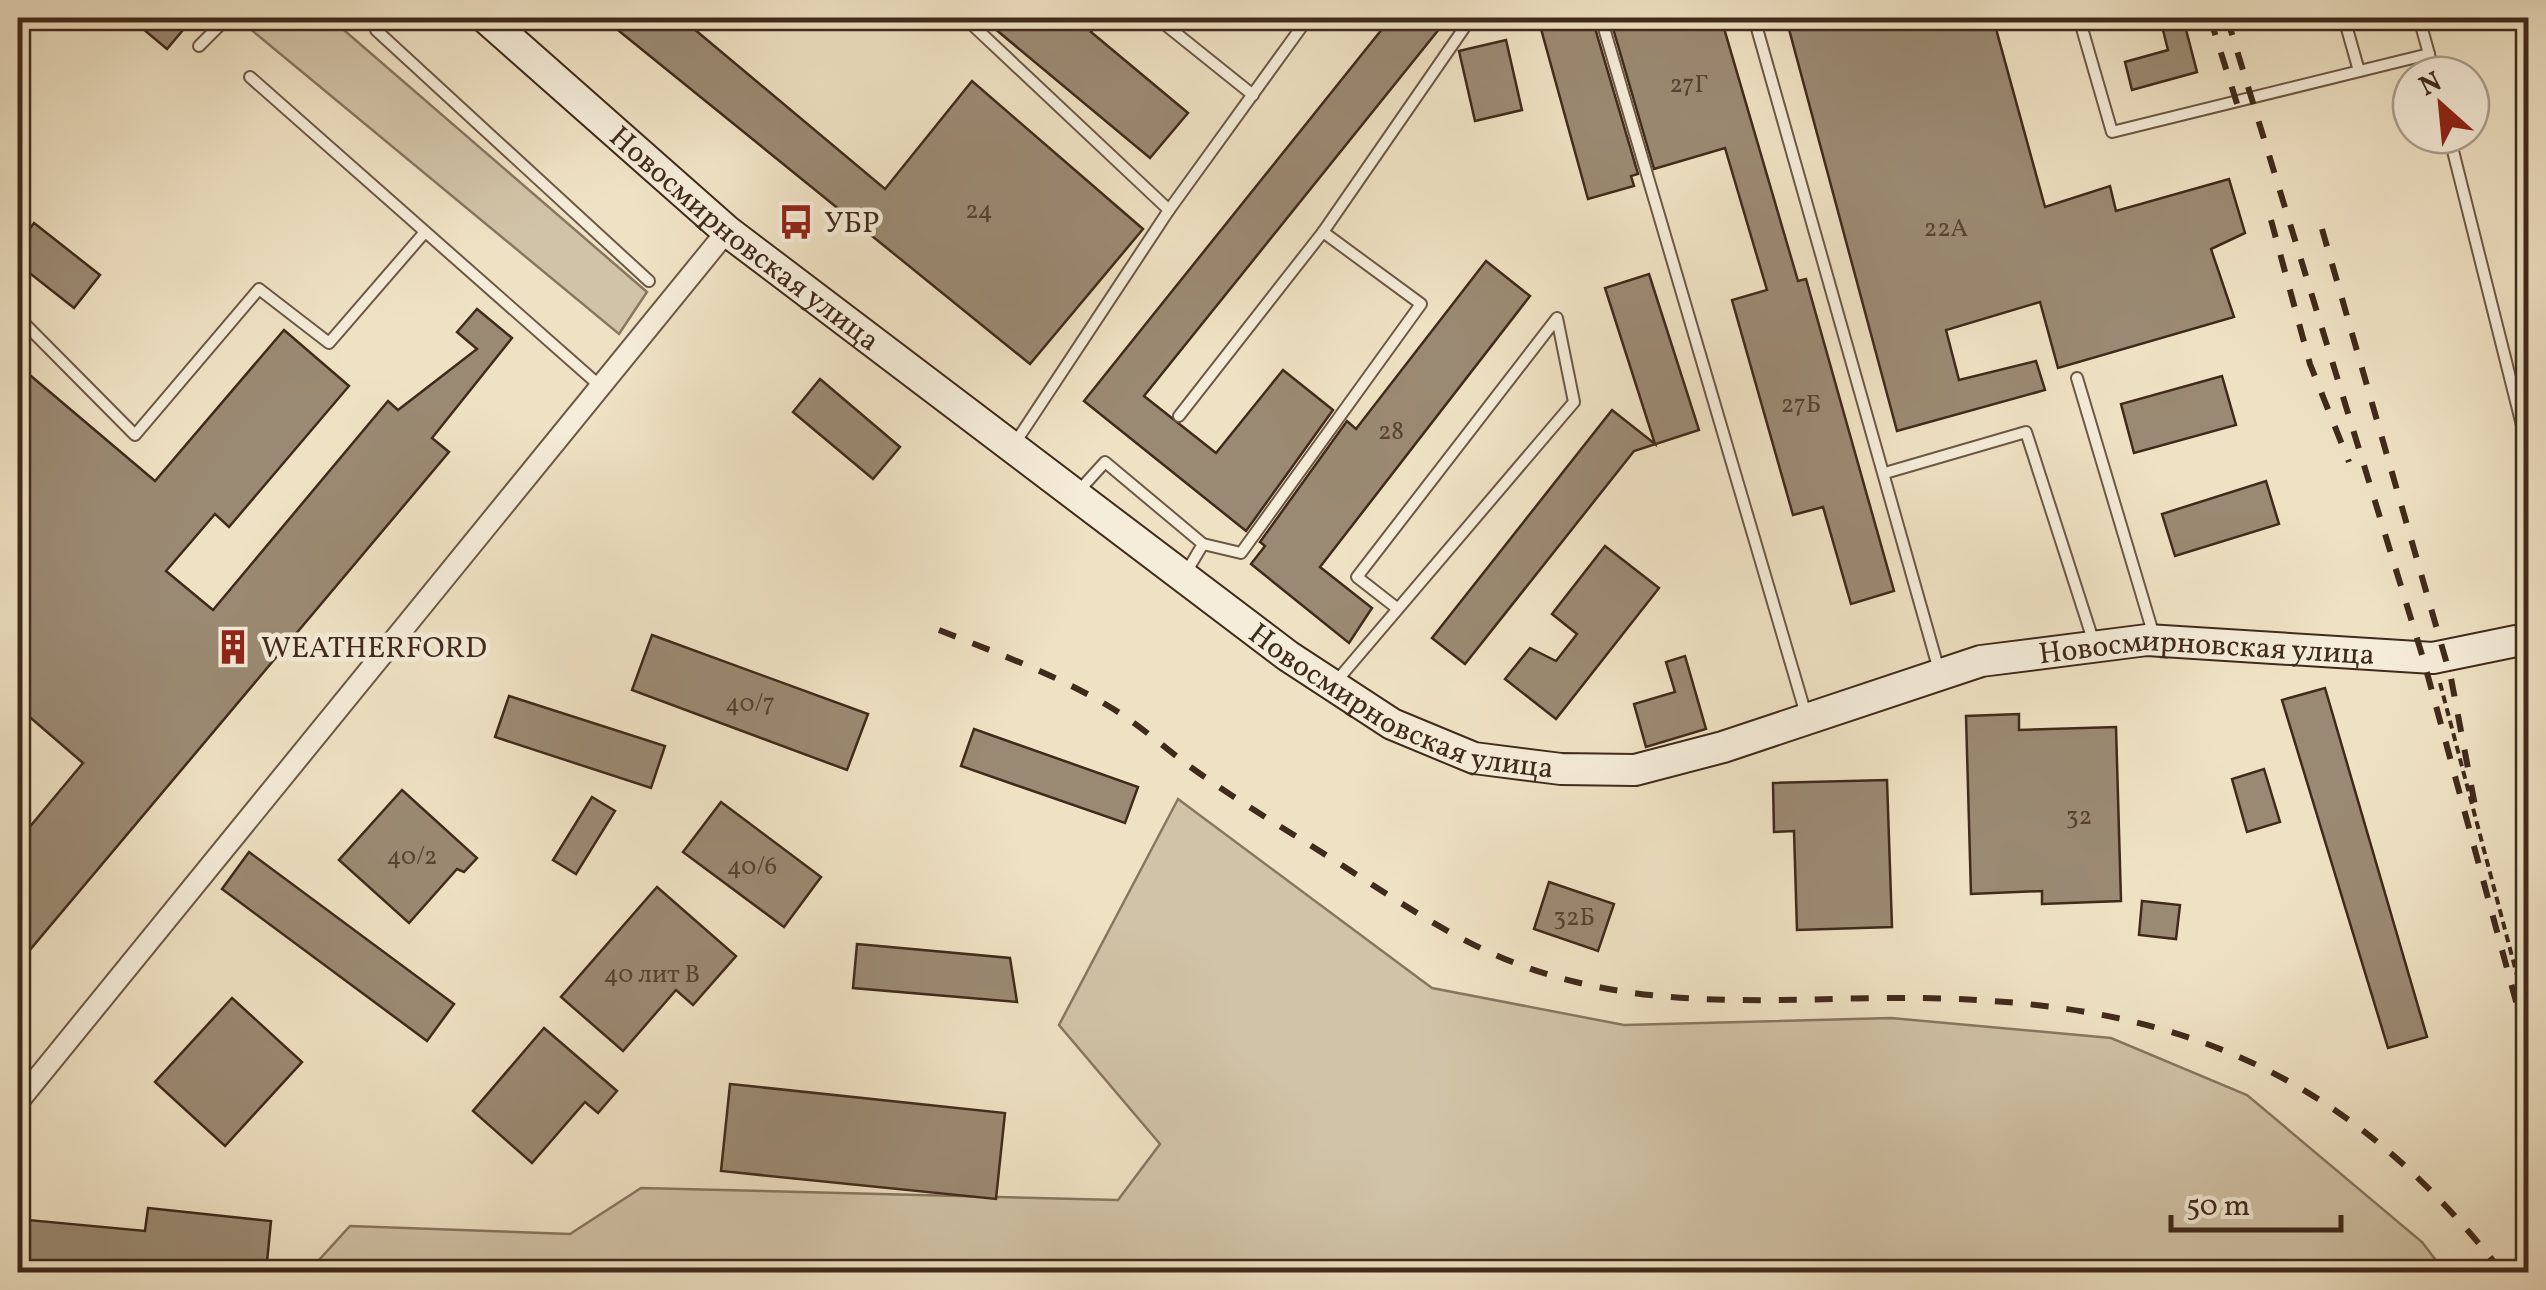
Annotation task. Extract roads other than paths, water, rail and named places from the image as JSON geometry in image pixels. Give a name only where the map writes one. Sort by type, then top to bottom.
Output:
[{"type":"street","name":"Новосмирновская улица","points":[[486,18],[728,231],[1184,576],[1392,724],[1474,758],[1561,768],[1635,770],[1808,719],[1981,661],[2096,646],[2155,640],[2433,658],[2524,639]]},
{"type":"street","points":[[18,1102],[728,231]]},
{"type":"lane","points":[[199,46],[227,18]]},
{"type":"lane","points":[[377,18],[376,30],[650,281]]},
{"type":"lane","points":[[965,18],[1169,210]]},
{"type":"lane","points":[[1157,18],[1252,94]]},
{"type":"lane","points":[[1012,447],[1169,210],[1308,18]]},
{"type":"lane","points":[[1180,416],[1322,232],[1470,18]]},
{"type":"lane","points":[[1600,18],[1808,719]]},
{"type":"lane","points":[[1754,18],[1940,674]]},
{"type":"lane","points":[[2079,18],[2112,132],[2428,54],[2419,18]]},
{"type":"lane","points":[[2344,18],[2358,71]]},
{"type":"lane","points":[[250,77],[600,387]]},
{"type":"lane","points":[[2454,155],[2528,449]]},
{"type":"lane","points":[[18,317],[135,435],[260,290],[328,343],[425,232]]},
{"type":"lane","points":[[1076,495],[1106,462],[1204,544],[1241,552],[1420,304],[1322,232]]},
{"type":"lane","points":[[1333,685],[1398,609],[1574,402],[1557,318],[1357,577],[1398,609]]},
{"type":"lane","points":[[2077,378],[2155,640]]},
{"type":"lane","points":[[1884,473],[2026,432],[2096,646]]},
{"type":"lane","points":[[1184,576],[1204,544]]},
{"type":"railway","points":[[2210,18],[2239,110]]},
{"type":"railway","points":[[2227,18],[2423,658],[2528,1046]]},
{"type":"railway","points":[[2271,220],[2310,364],[2349,462]]},
{"type":"railway","points":[[2322,229],[2451,678],[2476,811]]},
{"type":"railway","points":[[939,630],[1029,666],[1094,698],[1228,793],[1406,906],[1451,933],[1523,966],[1567,980],[1655,996],[1976,1000],[2066,1009],[2150,1026],[2228,1052],[2301,1089],[2371,1137],[2437,1198],[2502,1272]]},
{"type":"place","name":"УБР","points":[[796,222]]},
{"type":"place","name":"WEATHERFORD","points":[[233,647]]}]
